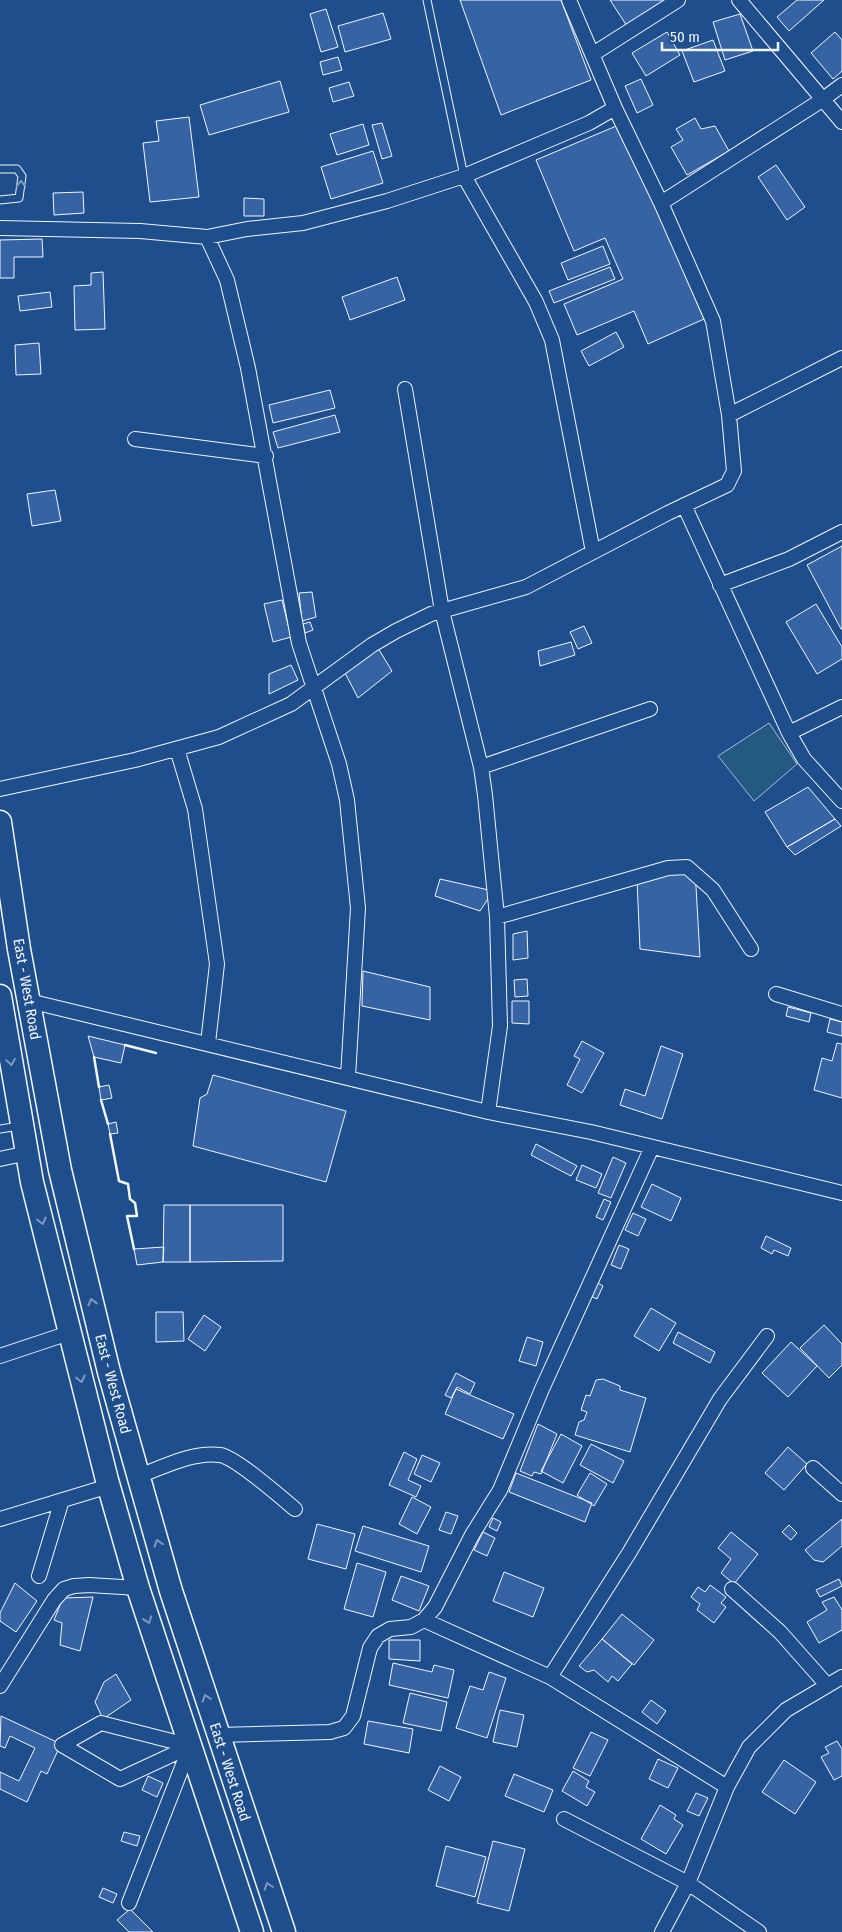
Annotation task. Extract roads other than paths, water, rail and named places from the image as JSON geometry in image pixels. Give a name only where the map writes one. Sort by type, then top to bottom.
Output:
[{"type":"main road","name":"East - West Road","points":[[0,822],[29,1001],[60,1170],[109,1372],[171,1590],[284,1932]]},
{"type":"main road","name":"East - West Road","points":[[1,1005],[32,1182],[109,1486],[138,1588],[252,1932]]},
{"type":"street","points":[[0,789],[177,749],[219,737],[291,704],[372,645],[431,614],[526,587],[684,505],[727,485],[732,480],[734,471],[729,415],[712,321],[661,203],[615,108],[568,0]]},
{"type":"street","points":[[593,54],[678,0]]},
{"type":"street","points":[[739,0],[842,122]]},
{"type":"street","points":[[661,203],[822,100],[842,85]]},
{"type":"street","points":[[0,228],[140,231],[207,237],[247,229],[304,223],[387,201],[464,176],[589,123],[615,108]]},
{"type":"street","points":[[464,176],[536,302],[552,340],[593,552]]},
{"type":"street","points":[[207,237],[227,280],[266,456],[299,643],[312,689],[339,764],[347,800],[357,899],[348,1077]]},
{"type":"street","points":[[729,415],[842,358]]},
{"type":"street","points":[[405,389],[442,611],[481,767],[497,917],[500,1026],[488,1112]]},
{"type":"street","points":[[135,439],[266,456]]},
{"type":"street","points":[[684,505],[789,733],[804,759],[842,801]]},
{"type":"street","points":[[720,585],[789,559],[842,532]]},
{"type":"street","points":[[789,733],[842,707]]},
{"type":"street","points":[[481,767],[650,709]]},
{"type":"street","points":[[177,749],[194,809],[217,964],[208,1043]]},
{"type":"street","points":[[497,917],[668,868],[687,867],[714,890],[751,949]]},
{"type":"street","points":[[776,994],[842,1014]]},
{"type":"street","points":[[29,1001],[488,1112],[652,1147],[842,1193]]},
{"type":"street","points":[[218,1735],[330,1732],[344,1728],[353,1716],[370,1648],[378,1636],[390,1629],[411,1627],[424,1620],[435,1607],[472,1535],[500,1490],[542,1389],[652,1147]]},
{"type":"street","points":[[0,1159],[28,1153]]},
{"type":"street","points":[[0,1356],[70,1333]]},
{"type":"street","points":[[550,1677],[629,1553],[720,1399],[767,1336]]},
{"type":"street","points":[[139,1476],[206,1455],[222,1455],[269,1486],[295,1509]]},
{"type":"street","points":[[813,1468],[842,1494]]},
{"type":"street","points":[[0,1519],[109,1486]]},
{"type":"street","points":[[39,1576],[62,1500]]},
{"type":"street","points":[[0,1686],[54,1600],[64,1589],[89,1585],[138,1588]]},
{"type":"street","points":[[732,1589],[780,1632],[827,1685]]},
{"type":"street","points":[[424,1620],[550,1677],[727,1787]]},
{"type":"street","points":[[662,1932],[688,1883],[727,1787],[749,1747],[786,1710],[842,1677]]},
{"type":"street","points":[[101,1724],[191,1746],[120,1779],[62,1745],[101,1724]]},
{"type":"street","points":[[129,1903],[191,1746]]},
{"type":"street","points":[[564,1819],[688,1883],[759,1932]]},
{"type":"lane","points":[[427,0],[464,176]]},
{"type":"lane","points":[[0,168],[17,169],[22,176],[19,198],[0,200]]},
{"type":"lane","points":[[0,1129],[23,1126]]}]
